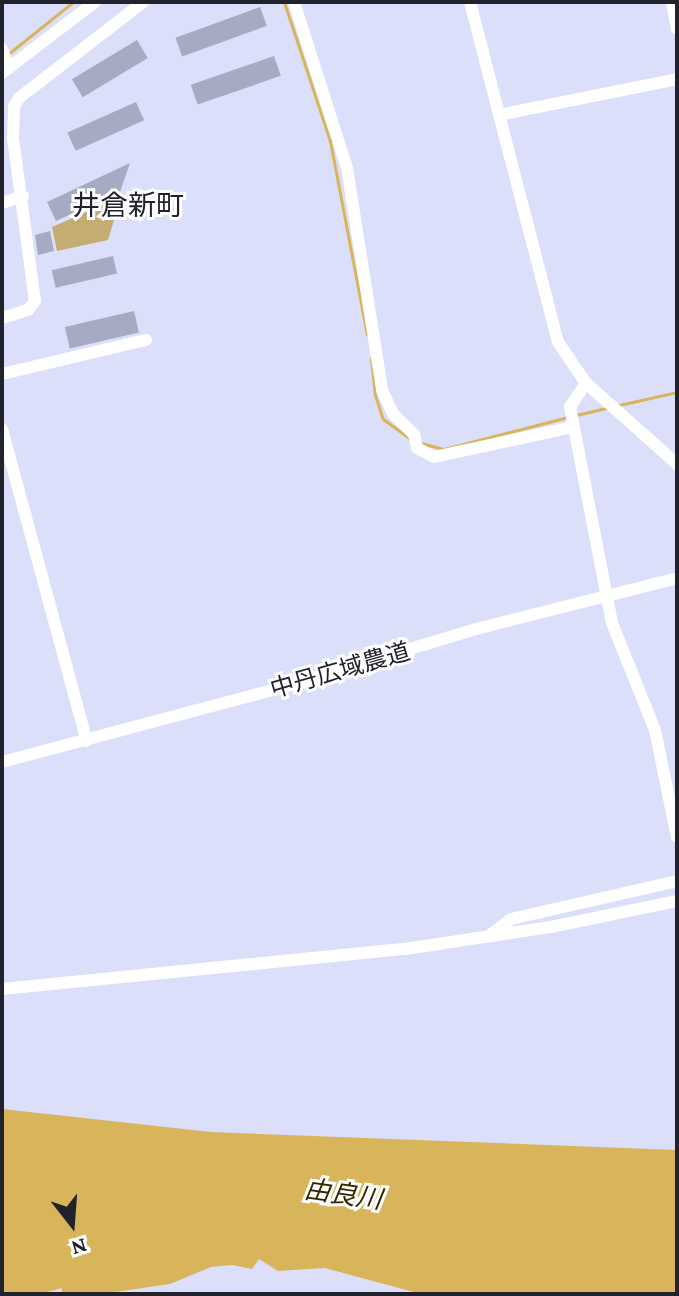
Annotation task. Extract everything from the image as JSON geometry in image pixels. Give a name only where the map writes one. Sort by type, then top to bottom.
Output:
[{"type":"street","points":[[2,49],[5,70],[95,2]]},
{"type":"street","points":[[2,318],[28,310],[35,301],[13,139],[14,106],[19,98],[143,2]]},
{"type":"street","points":[[294,2],[347,168],[382,390],[393,414],[414,434],[417,448],[434,457],[573,427]]},
{"type":"street","points":[[470,2],[558,342],[586,383],[677,464]]},
{"type":"street","points":[[672,2],[677,29]]},
{"type":"street","points":[[499,115],[677,79]]},
{"type":"street","points":[[2,203],[23,196]]},
{"type":"street","points":[[2,374],[146,340]]},
{"type":"street","points":[[586,383],[570,407],[609,594],[612,623],[655,730],[677,837]]},
{"type":"street","points":[[2,429],[87,741]]},
{"type":"street","points":[[2,482],[16,481]]},
{"type":"street","name":"中丹広域農道","points":[[2,762],[87,741],[609,594],[677,578]]},
{"type":"street","points":[[489,936],[511,919],[677,881]]},
{"type":"street","points":[[2,989],[405,949],[640,911],[677,901]]},
{"type":"shaded area","points":[[121,197],[108,240],[57,251],[52,227]]},
{"type":"water","name":"由良川","points":[[2,1109],[211,1132],[677,1150],[677,1294],[421,1294],[325,1268],[278,1271],[259,1259],[252,1269],[232,1265],[211,1267],[170,1284],[101,1294],[61,1294],[62,1288],[40,1294],[2,1294]]},
{"type":"building","points":[[260,7],[267,26],[182,57],[175,38]]},
{"type":"building","points":[[137,40],[148,58],[83,97],[72,79]]},
{"type":"building","points":[[274,56],[281,76],[198,105],[191,85]]},
{"type":"building","points":[[136,102],[144,120],[76,151],[67,133]]},
{"type":"building","points":[[130,163],[120,192],[56,221],[47,202]]},
{"type":"building","points":[[50,231],[54,251],[38,255],[35,235]]},
{"type":"building","points":[[113,256],[117,274],[56,288],[52,270]]},
{"type":"building","points":[[134,311],[139,332],[70,348],[65,327]]},
{"type":"waterway","points":[[8,54],[73,2]]},
{"type":"waterway","points":[[284,2],[330,141],[367,335]]},
{"type":"waterway","points":[[371,358],[375,395],[383,419],[413,441]]},
{"type":"waterway","points":[[619,405],[677,392]]},
{"type":"waterway","points":[[576,415],[607,408]]},
{"type":"waterway","points":[[421,443],[444,449],[568,417]]},
{"type":"district","name":"井倉新町","points":[[128,206]]}]
